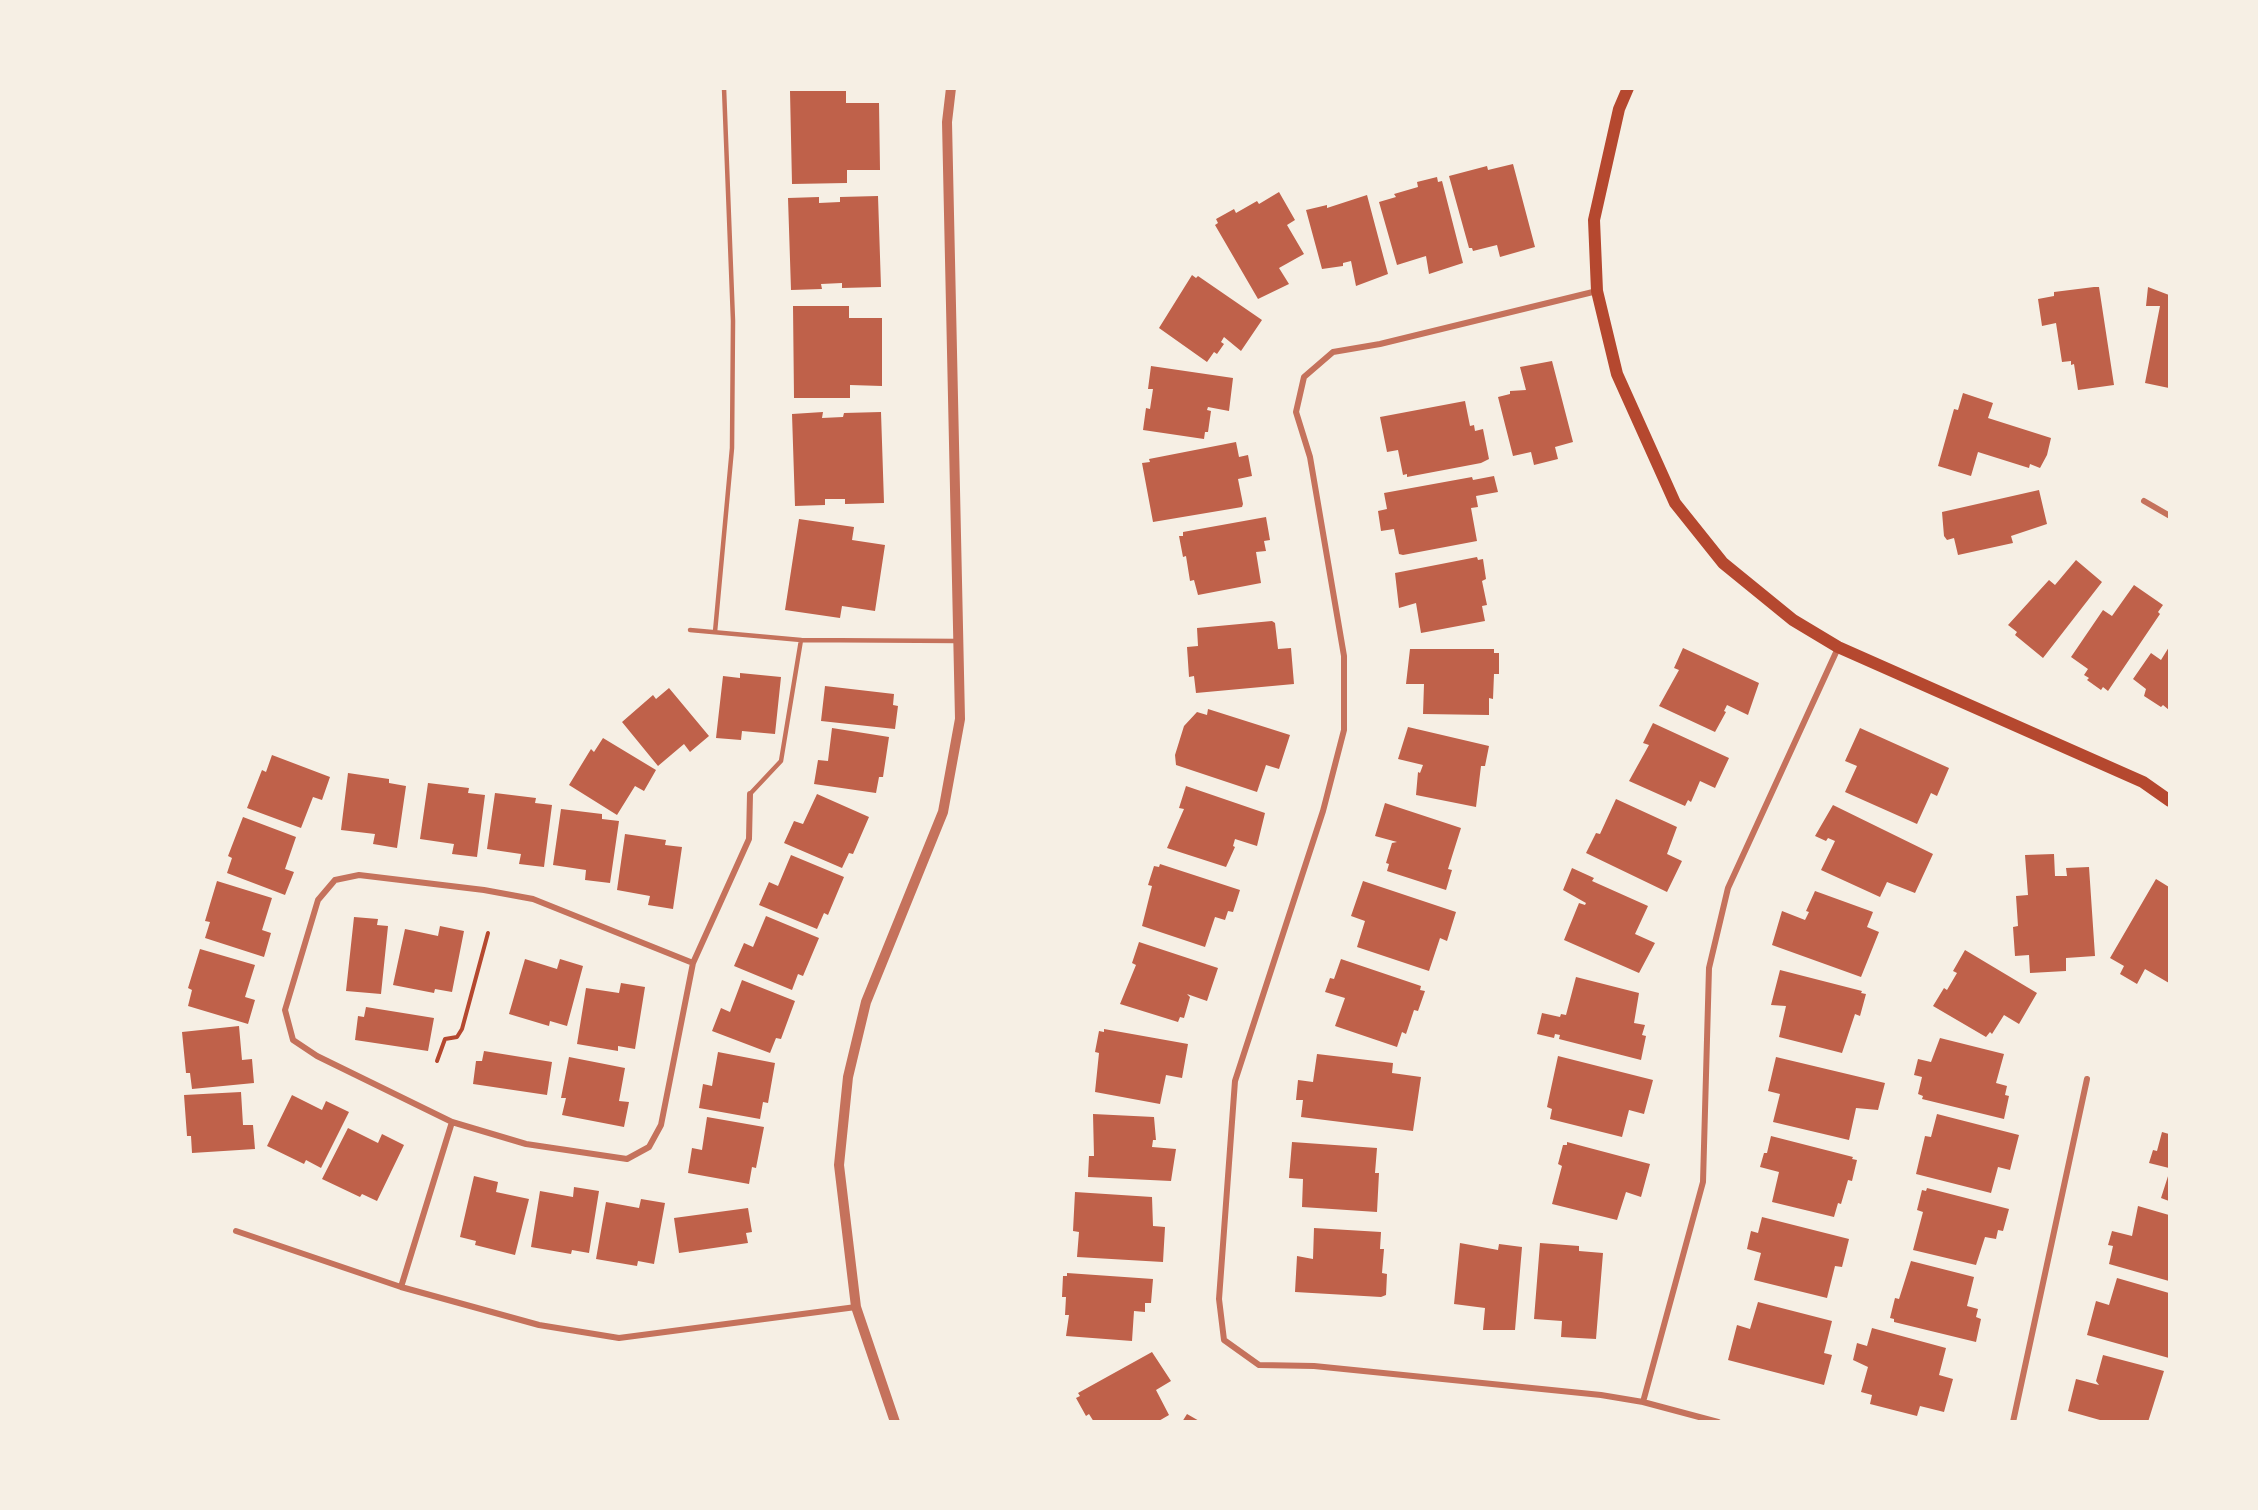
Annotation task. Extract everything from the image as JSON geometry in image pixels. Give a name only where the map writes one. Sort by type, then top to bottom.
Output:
[{"type":"main road","points":[[1628,88],[1619,109],[1594,220],[1598,291],[1617,374],[1675,503],[1723,563],[1793,620],[1838,647],[2143,782],[2169,801]]},
{"type":"street","points":[[895,1422],[856,1307],[839,1165],[848,1077],[866,1002],[943,812],[960,719],[947,122],[951,88]]},
{"type":"street","points":[[1598,291],[1380,344],[1333,352],[1304,377],[1296,412],[1310,457],[1344,656],[1344,730],[1323,811],[1234,1081],[1219,1299],[1224,1340],[1259,1365],[1325,1367],[1643,1402],[1718,1422]]},
{"type":"street","points":[[2144,501],[2169,516]]},
{"type":"street","points":[[1643,1402],[1703,1182],[1709,968],[1728,888],[1838,647]]},
{"type":"street","points":[[693,963],[533,899],[484,890],[359,875],[335,880],[318,900],[285,1010],[292,1040],[317,1056],[452,1122],[526,1144],[627,1159],[649,1147],[661,1125],[693,963],[748,839],[750,794]]},
{"type":"street","points":[[2013,1422],[2087,1079]]},
{"type":"street","points":[[401,1287],[452,1122]]},
{"type":"street","points":[[236,1231],[401,1287],[539,1325],[619,1338],[856,1307]]},
{"type":"lane","points":[[715,632],[732,448],[732,321],[724,88]]},
{"type":"lane","points":[[690,630],[801,640],[959,641]]},
{"type":"lane","points":[[750,794],[782,761],[801,640]]},
{"type":"path","points":[[437,1060],[446,1039],[457,1037],[462,1029],[488,933]]},
{"type":"building","points":[[790,91],[846,91],[846,103],[879,103],[880,170],[847,170],[847,183],[792,184]]},
{"type":"building","points":[[1513,164],[1535,247],[1500,257],[1497,245],[1473,251],[1469,248],[1449,176],[1487,166],[1488,170]]},
{"type":"building","points":[[1437,177],[1438,182],[1442,181],[1463,263],[1429,274],[1426,256],[1397,265],[1379,202],[1396,197],[1394,194],[1418,187],[1417,182]]},
{"type":"building","points":[[1279,192],[1295,220],[1287,225],[1304,254],[1279,268],[1289,284],[1258,299],[1215,225],[1218,223],[1216,219],[1234,209],[1236,213],[1257,201],[1259,204]]},
{"type":"building","points":[[1367,195],[1388,274],[1356,286],[1351,261],[1343,263],[1343,266],[1322,269],[1306,210],[1327,205],[1327,208]]},
{"type":"building","points":[[878,196],[881,287],[842,288],[842,283],[821,284],[822,289],[791,290],[788,198],[819,197],[819,203],[840,202],[840,197]]},
{"type":"building","points":[[1192,275],[1196,278],[1198,276],[1262,320],[1241,351],[1224,337],[1221,342],[1224,344],[1207,362],[1159,328]]},
{"type":"building","points":[[2099,287],[2114,385],[2078,390],[2074,364],[2071,365],[2071,361],[2062,362],[2056,323],[2042,326],[2038,299],[2054,296],[2054,292]]},
{"type":"building","points":[[2148,287],[2169,295],[2169,388],[2145,383],[2160,306],[2146,306]]},
{"type":"building","points":[[793,306],[849,306],[849,318],[882,318],[882,386],[850,385],[850,398],[794,398]]},
{"type":"building","points":[[1552,361],[1573,442],[1555,447],[1558,459],[1534,465],[1531,452],[1513,456],[1498,397],[1510,394],[1510,391],[1526,390],[1520,367]]},
{"type":"building","points":[[1151,366],[1233,378],[1229,411],[1208,407],[1207,410],[1211,411],[1208,432],[1205,432],[1204,439],[1143,430],[1146,408],[1150,409],[1153,389],[1148,389]]},
{"type":"building","points":[[1963,393],[1993,403],[1988,418],[2051,438],[2047,455],[2040,468],[2030,464],[2029,468],[1978,452],[1971,476],[1938,466],[1954,409],[1958,410]]},
{"type":"building","points":[[1465,401],[1470,426],[1474,425],[1475,431],[1483,429],[1489,459],[1481,463],[1407,477],[1407,474],[1403,475],[1398,450],[1387,452],[1380,417]]},
{"type":"building","points":[[823,412],[822,418],[843,417],[844,413],[881,412],[884,503],[845,504],[845,499],[825,499],[825,505],[795,506],[792,414]]},
{"type":"building","points":[[1236,442],[1239,457],[1248,455],[1252,476],[1238,479],[1242,507],[1153,522],[1142,463],[1150,462],[1149,459]]},
{"type":"building","points":[[1494,476],[1498,492],[1476,496],[1478,507],[1471,508],[1477,541],[1403,555],[1399,554],[1394,529],[1381,531],[1378,511],[1387,509],[1384,493],[1472,477],[1473,480]]},
{"type":"building","points":[[2039,490],[2047,524],[2011,536],[2013,543],[1958,555],[1954,538],[1947,540],[1944,536],[1942,512]]},
{"type":"building","points":[[1266,517],[1270,540],[1264,541],[1266,551],[1256,552],[1261,583],[1198,595],[1194,580],[1190,581],[1186,556],[1183,557],[1179,536],[1183,536],[1183,532]]},
{"type":"building","points":[[799,519],[854,527],[852,540],[885,545],[875,611],[842,606],[840,618],[785,610]]},
{"type":"building","points":[[1477,557],[1478,560],[1483,559],[1486,579],[1482,581],[1487,605],[1482,606],[1485,621],[1421,633],[1416,603],[1399,608],[1395,573]]},
{"type":"building","points":[[2076,560],[2102,582],[2043,658],[2015,635],[2017,632],[2008,625],[2049,580],[2055,585]]},
{"type":"building","points":[[2134,585],[2163,605],[2158,612],[2160,614],[2108,691],[2103,687],[2101,690],[2087,680],[2089,678],[2084,675],[2088,669],[2071,657],[2103,610],[2112,616]]},
{"type":"building","points":[[1272,621],[1275,623],[1278,649],[1291,648],[1294,684],[1196,693],[1194,676],[1189,677],[1187,647],[1198,646],[1197,628]]},
{"type":"building","points":[[2169,647],[2169,710],[2144,696],[2146,689],[2133,679],[2151,653],[2161,660]]},
{"type":"building","points":[[1683,648],[1759,683],[1748,715],[1727,705],[1724,711],[1726,712],[1715,732],[1659,706],[1679,670],[1674,668]]},
{"type":"building","points":[[1410,649],[1494,649],[1494,653],[1499,653],[1499,674],[1494,674],[1493,699],[1489,698],[1489,715],[1423,714],[1424,684],[1406,684]]},
{"type":"building","points":[[740,673],[781,677],[775,734],[742,731],[741,740],[716,738],[723,676],[740,678]]},
{"type":"building","points":[[825,686],[894,694],[893,705],[898,706],[895,729],[821,721]]},
{"type":"building","points":[[669,688],[709,736],[690,752],[684,744],[658,766],[622,722],[653,695],[656,699]]},
{"type":"building","points":[[1208,709],[1290,735],[1279,769],[1266,765],[1257,792],[1176,765],[1175,755],[1184,726],[1197,712],[1207,715]]},
{"type":"building","points":[[1653,723],[1729,758],[1715,788],[1700,781],[1691,802],[1688,800],[1685,806],[1629,781],[1649,745],[1643,743]]},
{"type":"building","points":[[1408,727],[1489,746],[1485,766],[1481,766],[1476,807],[1416,795],[1418,772],[1420,773],[1423,765],[1398,759]]},
{"type":"building","points":[[832,728],[889,737],[883,777],[879,777],[876,793],[814,784],[818,760],[828,761]]},
{"type":"building","points":[[1860,728],[1949,768],[1937,796],[1931,793],[1917,824],[1845,792],[1857,766],[1845,761]]},
{"type":"building","points":[[603,738],[656,770],[644,791],[635,786],[617,815],[569,785],[591,749],[594,752]]},
{"type":"building","points":[[272,755],[330,777],[322,800],[313,797],[301,828],[247,808],[262,770],[266,772]]},
{"type":"building","points":[[348,773],[389,779],[389,783],[406,786],[397,848],[373,844],[375,834],[341,830]]},
{"type":"building","points":[[428,783],[469,788],[468,793],[485,795],[477,857],[452,854],[454,844],[420,839]]},
{"type":"building","points":[[1186,786],[1265,813],[1257,846],[1235,839],[1233,846],[1235,847],[1226,867],[1167,848],[1184,809],[1179,808]]},
{"type":"building","points":[[495,793],[536,798],[535,803],[552,805],[544,867],[519,864],[521,854],[487,849]]},
{"type":"building","points":[[817,794],[869,817],[853,854],[849,853],[842,868],[784,843],[794,821],[803,824]]},
{"type":"building","points":[[1616,799],[1677,827],[1667,854],[1682,861],[1667,892],[1586,853],[1596,833],[1600,834]]},
{"type":"building","points":[[1385,803],[1461,828],[1448,869],[1452,870],[1446,890],[1387,871],[1389,864],[1386,863],[1392,843],[1397,842],[1375,836]]},
{"type":"building","points":[[1833,805],[1933,854],[1915,893],[1887,882],[1880,897],[1821,870],[1835,841],[1828,838],[1826,841],[1815,836]]},
{"type":"building","points":[[561,809],[602,814],[602,819],[619,821],[610,883],[585,880],[586,870],[553,865]]},
{"type":"building","points":[[243,817],[296,837],[285,869],[294,872],[285,895],[227,873],[232,858],[228,856]]},
{"type":"building","points":[[625,834],[666,840],[665,845],[682,847],[673,909],[648,905],[650,896],[617,890]]},
{"type":"building","points":[[2054,854],[2055,876],[2067,876],[2066,868],[2089,867],[2095,956],[2066,958],[2066,971],[2030,973],[2029,955],[2015,956],[2013,927],[2018,926],[2016,896],[2028,895],[2025,855]]},
{"type":"building","points":[[791,855],[844,877],[828,915],[824,913],[817,929],[759,905],[769,882],[778,886]]},
{"type":"building","points":[[1160,864],[1240,890],[1233,912],[1228,911],[1225,920],[1215,917],[1205,947],[1142,926],[1152,886],[1148,885],[1154,866],[1159,867]]},
{"type":"building","points":[[1572,868],[1594,878],[1592,881],[1648,906],[1635,934],[1655,943],[1639,973],[1564,940],[1579,903],[1585,905],[1586,903],[1563,890]]},
{"type":"building","points":[[2156,879],[2169,887],[2169,983],[2145,969],[2137,984],[2120,974],[2124,966],[2110,958]]},
{"type":"building","points":[[217,881],[272,898],[262,930],[271,933],[264,957],[205,938],[210,922],[205,921]]},
{"type":"building","points":[[1363,881],[1456,912],[1447,941],[1440,938],[1429,971],[1357,947],[1365,921],[1351,916]]},
{"type":"building","points":[[1815,891],[1873,912],[1867,927],[1879,932],[1861,977],[1772,945],[1782,911],[1805,920],[1809,912],[1806,911]]},
{"type":"building","points":[[766,916],[819,938],[803,976],[798,974],[792,990],[734,966],[744,943],[753,947]]},
{"type":"building","points":[[354,917],[378,919],[377,925],[388,926],[381,994],[346,991]]},
{"type":"building","points":[[440,926],[464,931],[452,992],[435,989],[434,993],[393,985],[405,929],[438,936]]},
{"type":"building","points":[[1139,942],[1218,968],[1207,1001],[1187,994],[1190,997],[1184,1018],[1180,1017],[1178,1022],[1120,1004],[1136,965],[1132,963]]},
{"type":"building","points":[[200,949],[255,965],[245,997],[255,1000],[248,1024],[188,1006],[192,990],[188,988]]},
{"type":"building","points":[[1965,950],[2037,993],[2019,1024],[2004,1015],[1992,1034],[1990,1032],[1986,1037],[1933,1006],[1944,988],[1947,990],[1957,973],[1953,971]]},
{"type":"building","points":[[525,959],[557,969],[560,959],[583,966],[567,1026],[550,1021],[549,1026],[509,1014]]},
{"type":"building","points":[[1341,959],[1421,986],[1420,990],[1425,991],[1418,1011],[1414,1010],[1406,1034],[1402,1032],[1397,1047],[1335,1026],[1345,998],[1325,992],[1330,978],[1334,979]]},
{"type":"building","points":[[1780,970],[1862,991],[1861,993],[1866,994],[1860,1016],[1855,1014],[1842,1053],[1779,1037],[1786,1006],[1771,1005]]},
{"type":"building","points":[[1576,977],[1639,993],[1634,1023],[1645,1025],[1642,1035],[1646,1036],[1641,1060],[1559,1039],[1560,1035],[1555,1034],[1554,1038],[1537,1034],[1542,1013],[1560,1017],[1561,1014],[1566,1015]]},
{"type":"building","points":[[742,980],[795,1001],[781,1039],[776,1038],[770,1053],[712,1031],[721,1008],[730,1012]]},
{"type":"building","points":[[621,983],[645,987],[635,1049],[618,1046],[618,1051],[577,1044],[586,988],[619,993]]},
{"type":"building","points":[[366,1007],[434,1018],[428,1051],[355,1040],[358,1016],[364,1017]]},
{"type":"building","points":[[239,1026],[242,1060],[252,1059],[254,1083],[192,1089],[190,1073],[186,1073],[182,1032]]},
{"type":"building","points":[[1104,1029],[1188,1044],[1182,1078],[1166,1075],[1160,1104],[1095,1092],[1099,1053],[1095,1052],[1099,1031],[1104,1032]]},
{"type":"building","points":[[1940,1038],[2004,1054],[1996,1083],[2007,1086],[2005,1095],[2009,1096],[2004,1119],[1922,1099],[1923,1096],[1918,1094],[1922,1077],[1914,1075],[1918,1059],[1931,1062]]},
{"type":"building","points":[[484,1051],[552,1062],[547,1095],[473,1084],[476,1061],[482,1061]]},
{"type":"building","points":[[718,1052],[775,1063],[768,1103],[763,1102],[760,1119],[699,1108],[703,1084],[712,1086]]},
{"type":"building","points":[[1317,1054],[1393,1063],[1392,1073],[1421,1077],[1413,1131],[1301,1117],[1303,1100],[1296,1100],[1298,1080],[1313,1082]]},
{"type":"building","points":[[1558,1056],[1653,1080],[1644,1114],[1629,1110],[1622,1137],[1550,1119],[1552,1109],[1547,1107]]},
{"type":"building","points":[[569,1057],[625,1068],[619,1101],[629,1102],[624,1127],[562,1115],[566,1098],[561,1098]]},
{"type":"building","points":[[1776,1057],[1885,1083],[1878,1110],[1856,1108],[1849,1140],[1773,1122],[1780,1094],[1768,1091]]},
{"type":"building","points":[[241,1092],[243,1125],[253,1125],[255,1149],[192,1153],[191,1136],[187,1136],[184,1095]]},
{"type":"building","points":[[292,1095],[322,1110],[326,1101],[349,1112],[321,1168],[306,1160],[304,1164],[267,1146]]},
{"type":"building","points":[[1093,1114],[1154,1117],[1156,1140],[1153,1140],[1152,1147],[1176,1149],[1171,1181],[1088,1177],[1089,1156],[1094,1156]]},
{"type":"building","points":[[1937,1114],[2019,1135],[2010,1170],[1998,1167],[1991,1193],[1916,1174],[1925,1136],[1931,1137]]},
{"type":"building","points":[[707,1117],[764,1127],[756,1168],[752,1167],[749,1184],[688,1173],[692,1148],[702,1150]]},
{"type":"building","points":[[348,1128],[378,1143],[382,1134],[404,1145],[377,1201],[362,1194],[360,1197],[322,1179]]},
{"type":"building","points":[[2162,1132],[2169,1134],[2169,1168],[2149,1163],[2153,1150],[2157,1151]]},
{"type":"building","points":[[1771,1136],[1853,1157],[1852,1159],[1857,1160],[1852,1181],[1848,1180],[1841,1204],[1838,1203],[1834,1217],[1772,1202],[1779,1172],[1760,1167],[1764,1153],[1767,1153]]},
{"type":"building","points":[[1292,1142],[1377,1148],[1375,1173],[1379,1173],[1377,1212],[1302,1207],[1303,1179],[1289,1178]]},
{"type":"building","points":[[1567,1142],[1650,1164],[1641,1197],[1626,1192],[1617,1220],[1552,1204],[1562,1166],[1558,1164],[1563,1145],[1567,1145]]},
{"type":"building","points":[[2169,1173],[2169,1201],[2161,1198]]},
{"type":"building","points":[[474,1176],[498,1182],[496,1192],[529,1199],[515,1255],[475,1245],[476,1241],[460,1237]]},
{"type":"building","points":[[574,1187],[599,1191],[589,1253],[572,1250],[571,1254],[531,1247],[540,1191],[573,1197]]},
{"type":"building","points":[[1927,1188],[2009,1209],[2003,1231],[1998,1230],[1996,1239],[1985,1237],[1976,1265],[1913,1250],[1923,1212],[1917,1210],[1922,1190],[1926,1191]]},
{"type":"building","points":[[1075,1192],[1152,1197],[1153,1226],[1165,1227],[1163,1262],[1077,1257],[1079,1232],[1073,1231]]},
{"type":"building","points":[[641,1199],[665,1203],[654,1264],[638,1261],[637,1266],[596,1259],[606,1202],[639,1208]]},
{"type":"building","points":[[2138,1206],[2169,1215],[2169,1281],[2109,1264],[2113,1246],[2108,1245],[2112,1231],[2132,1236]]},
{"type":"building","points":[[748,1208],[752,1232],[746,1233],[748,1243],[679,1253],[674,1218]]},
{"type":"building","points":[[1762,1217],[1849,1239],[1842,1267],[1835,1266],[1827,1298],[1754,1280],[1761,1253],[1747,1249],[1751,1231],[1758,1233]]},
{"type":"building","points":[[1314,1228],[1381,1232],[1380,1249],[1384,1249],[1382,1273],[1387,1274],[1386,1295],[1381,1297],[1295,1292],[1297,1256],[1313,1259]]},
{"type":"building","points":[[1460,1243],[1498,1250],[1499,1244],[1522,1247],[1515,1330],[1483,1330],[1485,1308],[1454,1304]]},
{"type":"building","points":[[1540,1243],[1579,1246],[1579,1251],[1603,1253],[1596,1339],[1561,1337],[1562,1321],[1534,1319]]},
{"type":"building","points":[[1911,1261],[1974,1277],[1967,1306],[1978,1309],[1976,1317],[1981,1319],[1976,1342],[1894,1322],[1894,1319],[1890,1318],[1895,1298],[1899,1299]]},
{"type":"building","points":[[1067,1273],[1153,1279],[1151,1303],[1145,1303],[1145,1312],[1134,1311],[1132,1341],[1066,1336],[1069,1315],[1065,1315],[1066,1297],[1062,1297],[1063,1276],[1067,1276]]},
{"type":"building","points":[[2117,1278],[2169,1293],[2169,1358],[2087,1335],[2096,1301],[2109,1305]]},
{"type":"building","points":[[1758,1302],[1832,1321],[1824,1353],[1832,1355],[1824,1385],[1728,1360],[1737,1325],[1750,1329]]},
{"type":"building","points":[[1872,1328],[1946,1348],[1939,1375],[1953,1379],[1944,1412],[1920,1406],[1917,1416],[1870,1404],[1872,1395],[1861,1392],[1868,1367],[1853,1360],[1857,1343],[1867,1346]]},
{"type":"building","points":[[1152,1352],[1171,1381],[1156,1390],[1169,1415],[1157,1422],[1094,1422],[1089,1414],[1086,1416],[1076,1398],[1080,1396],[1078,1393]]},
{"type":"building","points":[[2103,1355],[2164,1371],[2148,1422],[2107,1422],[2068,1411],[2076,1379],[2099,1385],[2096,1381]]},
{"type":"building","points":[[1187,1414],[1201,1422],[1182,1422]]}]
